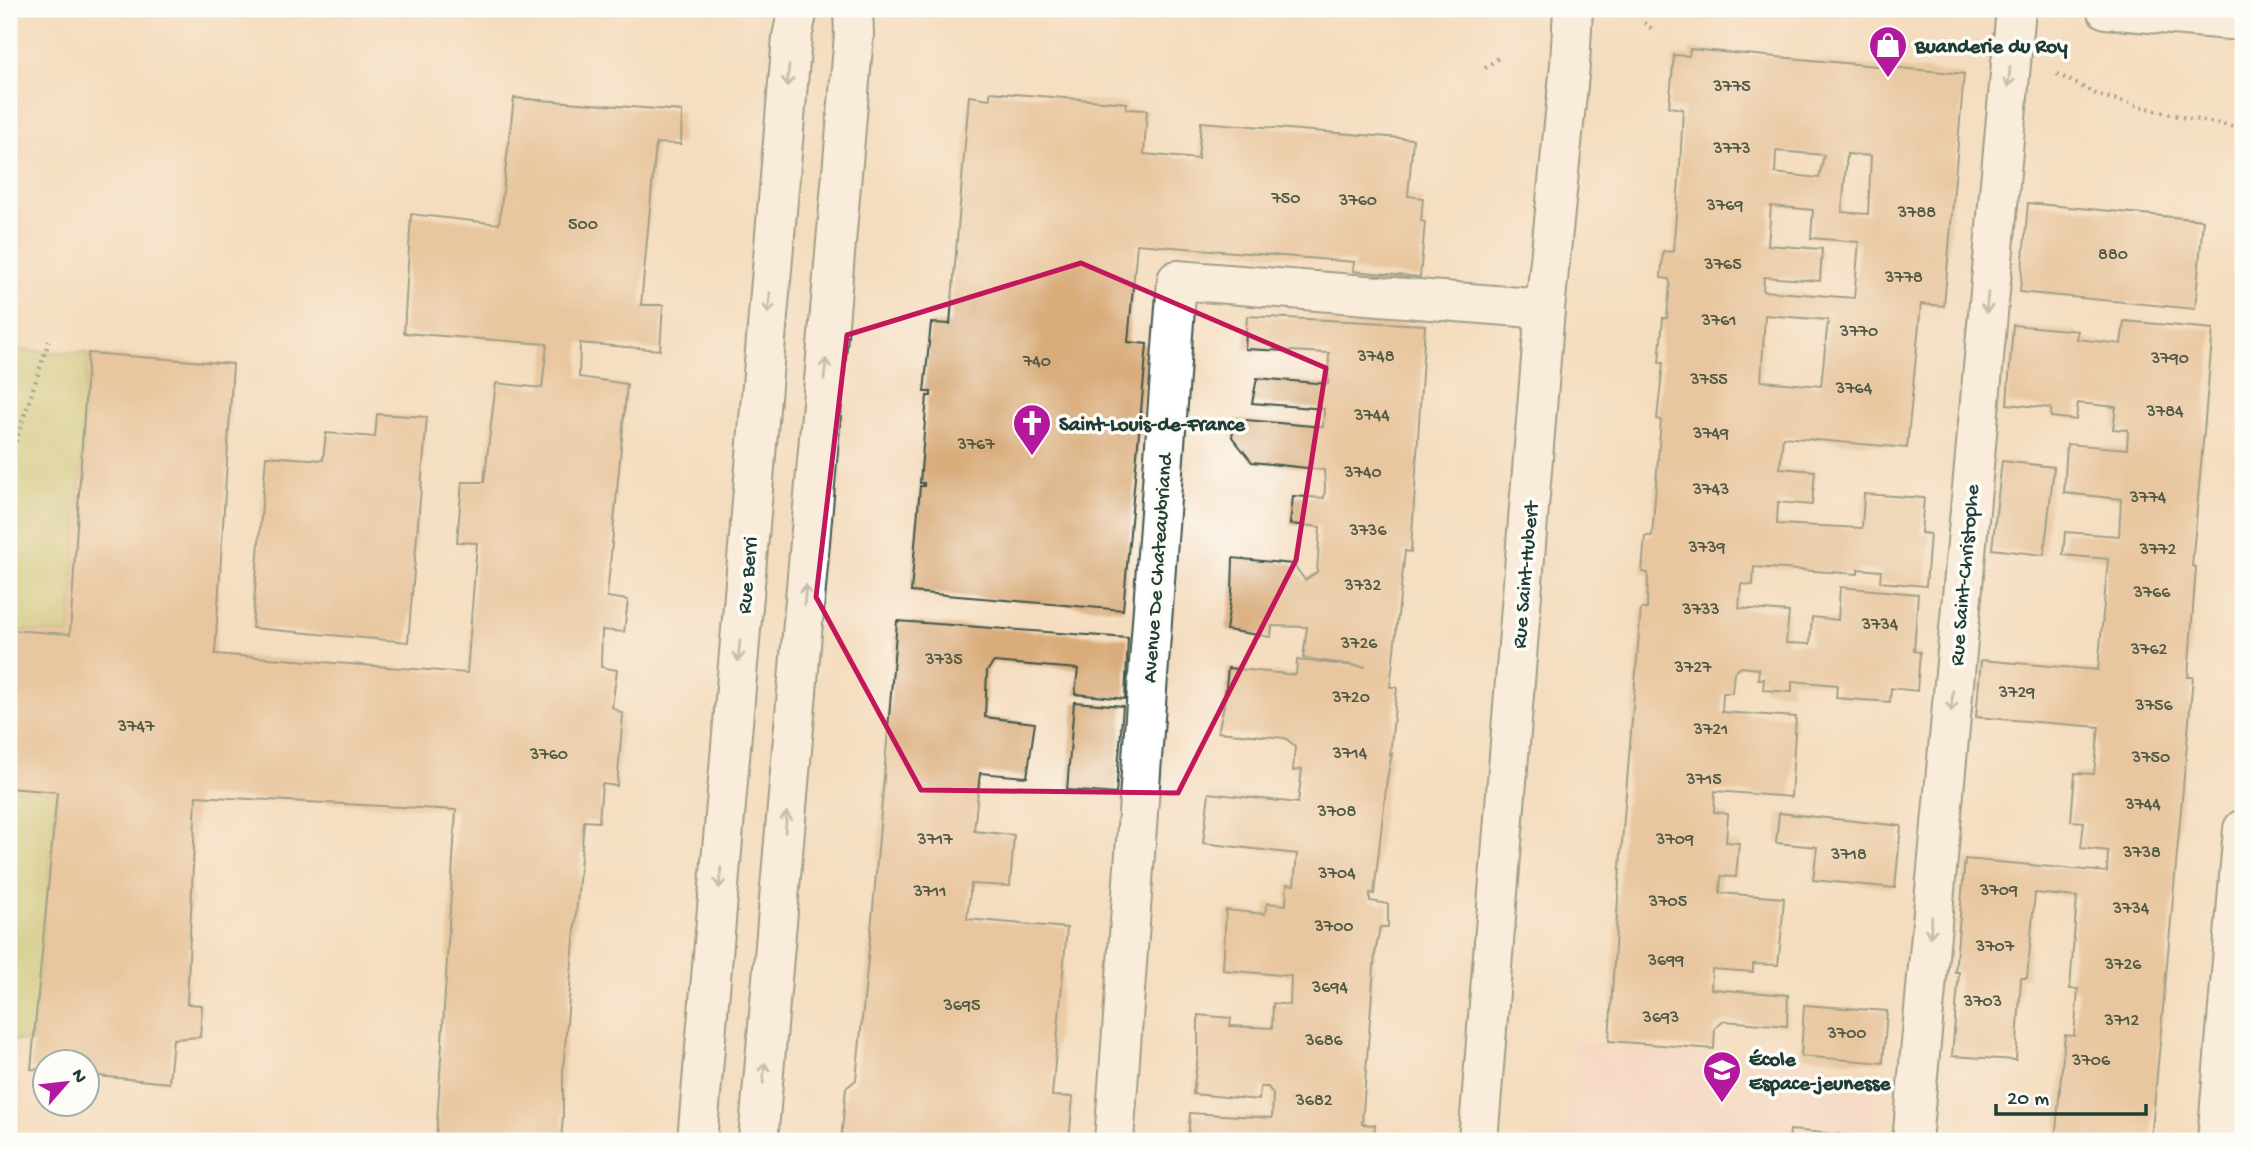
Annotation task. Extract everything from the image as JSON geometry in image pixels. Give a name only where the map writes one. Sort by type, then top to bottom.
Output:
[{"type":"street","name":"Rue Berri","points":[[697,1141],[792,37],[799,9]]},
{"type":"street","points":[[758,1141],[851,63],[853,9]]},
{"type":"street","name":"Rue Saint-Hubert","points":[[1478,1141],[1545,309],[1573,9]]},
{"type":"street","name":"Rue Saint-Christophe","points":[[1912,1141],[2015,9]]},
{"type":"street","points":[[2106,9],[2243,19]]},
{"type":"street","name":"Avenue De Chateaubriand","points":[[1114,1141],[1177,280],[1545,309]]},
{"type":"street","points":[[2217,1141],[2243,829]]},
{"type":"path","points":[[1644,23],[1655,31]]},
{"type":"path","points":[[1485,68],[1498,58]]},
{"type":"path","points":[[2053,71],[2098,95],[2186,118],[2243,128]]},
{"type":"path","points":[[9,462],[49,341]]},
{"type":"highlighted area","points":[[1081,263],[1326,368],[1296,560],[1178,793],[921,790],[816,597],[847,335]]},
{"type":"shaded area","name":"École Espace-jeunesse","points":[[1574,1041],[1879,1068],[1873,1141],[1565,1141]]},
{"type":"green space","points":[[9,350],[88,353],[70,634],[9,630]]},
{"type":"green space","points":[[9,788],[57,792],[34,1042],[9,1040]]},
{"type":"building","points":[[1690,49],[1964,74],[1944,306],[1921,304],[1907,448],[1783,437],[1780,468],[1815,471],[1812,505],[1778,502],[1777,524],[1862,528],[1864,494],[1924,498],[1921,533],[1930,534],[1926,586],[1880,582],[1881,571],[1858,569],[1858,574],[1754,567],[1753,585],[1741,584],[1739,608],[1789,612],[1786,643],[1810,644],[1812,617],[1838,620],[1840,587],[1918,594],[1914,651],[1920,652],[1917,691],[1891,688],[1890,702],[1836,698],[1837,685],[1792,681],[1792,692],[1763,690],[1764,679],[1758,679],[1759,669],[1741,667],[1734,673],[1732,693],[1723,693],[1722,712],[1796,717],[1791,797],[1715,791],[1714,812],[1728,814],[1726,842],[1739,843],[1736,877],[1721,876],[1720,893],[1784,898],[1778,965],[1753,964],[1753,972],[1712,969],[1711,989],[1788,995],[1787,1026],[1724,1021],[1715,1028],[1714,1049],[1609,1041],[1641,609],[1647,609],[1648,573],[1642,572],[1645,536],[1652,536],[1661,420],[1657,419],[1663,363],[1659,363],[1663,318],[1667,318],[1670,283],[1669,279],[1661,278],[1663,251],[1673,252],[1680,167],[1683,109],[1669,107],[1674,55],[1689,56]],"holes":[[[1776,151],[1824,155],[1819,178],[1775,173]],[[1847,154],[1871,156],[1868,214],[1842,212]],[[1771,206],[1813,210],[1811,238],[1859,242],[1854,298],[1763,291],[1764,277],[1820,281],[1822,249],[1768,245]],[[1765,315],[1828,320],[1821,386],[1761,381]]]},
{"type":"building","name":"Saint-Louis-de-France","points":[[990,92],[1127,103],[1126,109],[1147,110],[1144,154],[1198,159],[1201,122],[1413,139],[1408,196],[1423,198],[1421,221],[1425,222],[1420,277],[1353,271],[1354,262],[1137,244],[1128,342],[1147,344],[1123,610],[911,592],[920,486],[924,486],[924,483],[920,483],[927,396],[931,396],[931,392],[924,392],[931,323],[950,324],[969,96],[990,99]]},
{"type":"building","points":[[514,98],[682,111],[681,144],[656,143],[641,305],[663,305],[660,350],[580,343],[579,377],[627,384],[607,597],[628,600],[624,632],[602,630],[601,667],[617,670],[612,707],[623,714],[617,786],[602,784],[599,822],[584,821],[563,1070],[561,1141],[436,1141],[456,810],[196,796],[187,1004],[202,1005],[200,1037],[173,1039],[169,1083],[102,1076],[102,1048],[33,1048],[57,792],[9,788],[9,630],[70,634],[88,353],[233,364],[215,654],[467,673],[477,543],[457,542],[462,482],[484,482],[496,383],[542,388],[547,344],[404,333],[411,214],[499,224]]},
{"type":"building","points":[[2028,203],[2203,220],[2195,309],[2020,292]]},
{"type":"building","points":[[1247,316],[1425,325],[1411,552],[1405,551],[1390,687],[1397,687],[1390,755],[1392,754],[1374,894],[1370,893],[1370,901],[1388,904],[1388,927],[1380,927],[1375,954],[1362,1124],[1375,1125],[1374,1141],[1188,1141],[1190,1113],[1272,1118],[1273,1094],[1268,1087],[1260,1087],[1259,1100],[1193,1094],[1198,1055],[1198,1015],[1231,1018],[1230,1026],[1272,1028],[1273,1003],[1290,1005],[1291,976],[1223,970],[1226,910],[1265,914],[1267,903],[1286,905],[1287,884],[1294,885],[1297,854],[1203,843],[1209,793],[1298,803],[1302,769],[1293,771],[1295,746],[1285,738],[1218,732],[1228,668],[1296,675],[1297,660],[1366,667],[1303,658],[1307,627],[1272,626],[1271,637],[1226,630],[1232,592],[1233,558],[1293,564],[1305,580],[1317,572],[1320,527],[1290,524],[1293,496],[1324,498],[1325,488],[1324,470],[1252,462],[1232,437],[1235,419],[1323,427],[1324,409],[1252,403],[1257,378],[1328,384],[1329,353],[1245,349]]},
{"type":"building","points":[[2124,321],[2213,329],[2192,566],[2196,567],[2188,677],[2193,677],[2151,1141],[2055,1141],[2065,1035],[2074,1036],[2078,989],[2070,989],[2077,897],[2035,893],[2027,978],[2021,978],[2016,1060],[1952,1056],[1959,972],[1955,972],[1965,859],[2107,872],[2108,851],[2081,848],[2084,822],[2071,821],[2075,773],[2094,774],[2099,727],[1976,717],[1981,660],[2098,670],[2108,559],[2063,555],[2065,532],[2119,536],[2121,499],[2064,493],[2067,444],[2127,449],[2128,430],[2113,429],[2116,407],[2078,403],[2076,420],[2051,417],[2051,408],[2007,404],[2013,325],[2078,331],[2076,339],[2121,344]]},
{"type":"building","points":[[377,414],[427,417],[408,642],[252,628],[266,456],[323,460],[326,433],[375,437]]},
{"type":"building","points":[[2002,461],[2054,467],[2044,555],[1992,549]]},
{"type":"building","points":[[897,621],[1128,638],[1125,699],[1075,694],[1078,669],[994,662],[987,671],[985,717],[1035,723],[1027,777],[980,773],[974,831],[1014,835],[1010,886],[971,884],[967,919],[1067,928],[1052,1096],[1073,1097],[1069,1141],[841,1141],[846,1088],[856,1080]]},
{"type":"building","points":[[1074,702],[1123,706],[1116,794],[1067,790]]},
{"type":"building","points":[[1779,813],[1901,826],[1895,888],[1813,880],[1817,847],[1776,843]]},
{"type":"building","points":[[1804,1005],[1887,1011],[1883,1063],[1801,1056]]},
{"type":"building","points":[[1790,1130],[1856,1136],[1855,1141],[1789,1141]]},
{"type":"place","name":"Buanderie du Roy","points":[[1888,79]]},
{"type":"place","name":"Saint-Louis-de-France","points":[[1032,457]]},
{"type":"place","name":"École Espace-jeunesse","points":[[1722,1104]]}]
